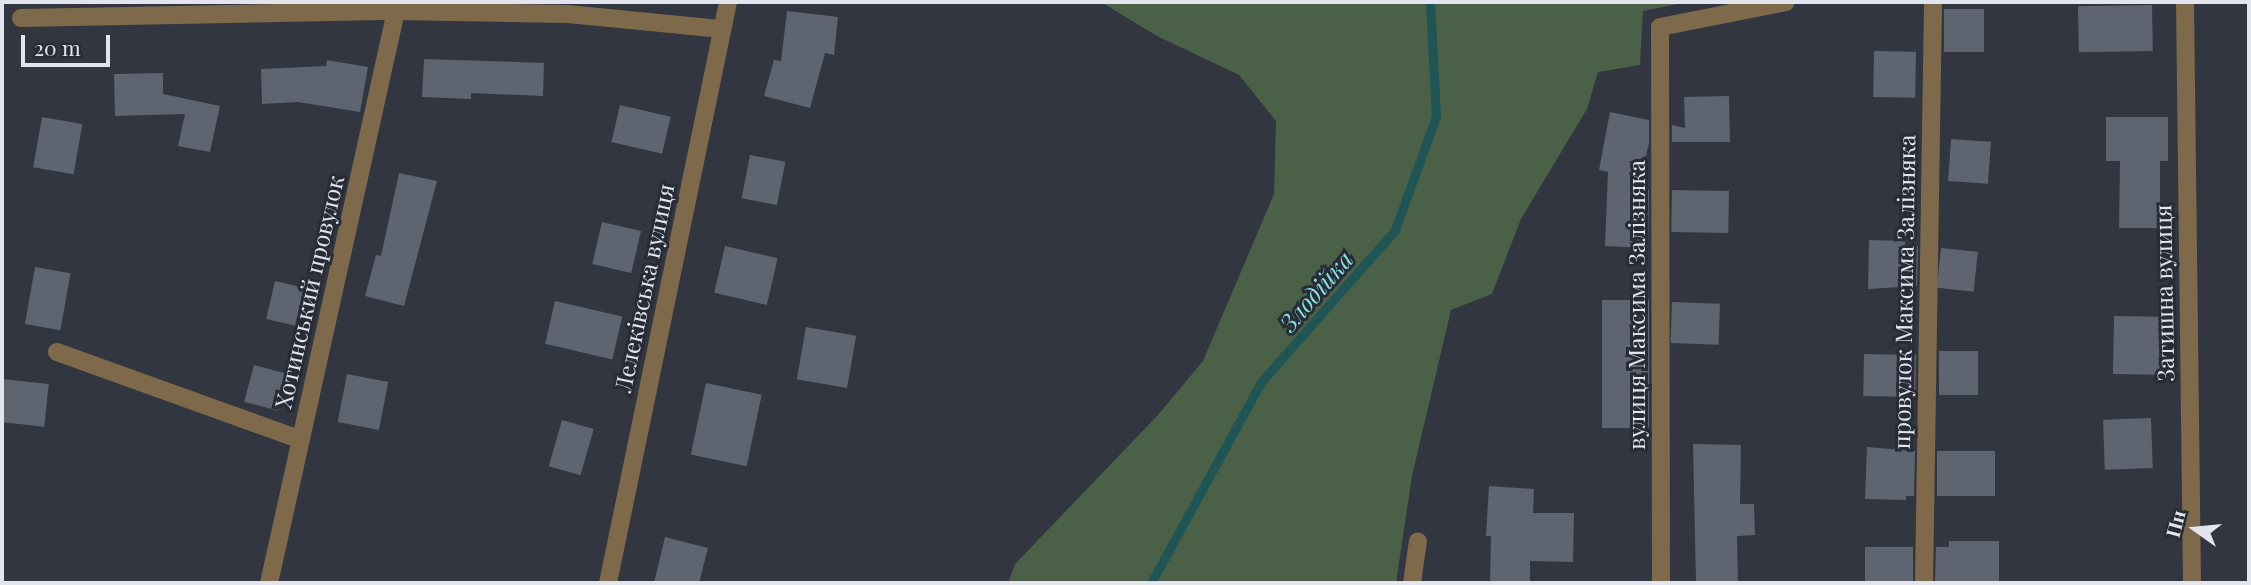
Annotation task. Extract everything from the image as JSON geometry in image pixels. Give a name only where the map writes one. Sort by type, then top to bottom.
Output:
[{"type":"street","name":"Лелеківська вулиця","points":[[608,583],[728,2]]},
{"type":"street","name":"вулиця Максима Залізняка","points":[[1661,583],[1660,27],[1786,2]]},
{"type":"street","name":"провулок Максима Залізняка","points":[[1924,583],[1933,2]]},
{"type":"street","name":"Затишна вулиця","points":[[2185,2],[2192,583]]},
{"type":"street","points":[[21,18],[397,11],[568,14],[722,29]]},
{"type":"street","name":"Хотинський провулок","points":[[269,583],[397,11]]},
{"type":"street","points":[[57,352],[301,440]]},
{"type":"street","points":[[1412,583],[1418,541]]},
{"type":"green space","points":[[1101,2],[1688,2],[1643,11],[1640,65],[1598,72],[1587,109],[1521,219],[1492,294],[1451,310],[1412,476],[1396,583],[1008,583],[1015,564],[1158,415],[1203,361],[1274,194],[1276,121],[1239,75],[1157,36]]},
{"type":"building","points":[[2152,5],[2153,51],[2079,52],[2078,6]]},
{"type":"building","points":[[1944,9],[1984,9],[1984,52],[1944,52]]},
{"type":"building","points":[[787,11],[838,17],[834,55],[825,53],[810,108],[764,96],[774,60],[781,61]]},
{"type":"building","points":[[1874,51],[1916,52],[1915,98],[1873,97]]},
{"type":"building","points":[[424,59],[544,63],[543,96],[471,93],[471,99],[422,97]]},
{"type":"building","points":[[327,60],[368,67],[360,112],[298,102],[262,104],[261,69],[326,66]]},
{"type":"building","points":[[163,73],[163,94],[220,106],[210,152],[178,146],[185,114],[115,116],[114,74]]},
{"type":"building","points":[[1729,96],[1730,142],[1672,142],[1672,125],[1685,128],[1684,97]]},
{"type":"building","points":[[620,105],[671,117],[662,154],[611,142]]},
{"type":"building","points":[[1610,112],[1649,120],[1649,143],[1638,189],[1649,190],[1648,248],[1605,246],[1608,172],[1599,170]]},
{"type":"building","points":[[42,117],[82,124],[74,174],[33,167]]},
{"type":"building","points":[[2106,117],[2168,117],[2168,161],[2160,161],[2160,228],[2119,228],[2120,161],[2106,161]]},
{"type":"building","points":[[1951,139],[1991,142],[1988,184],[1948,181]]},
{"type":"building","points":[[750,155],[785,162],[777,205],[742,198]]},
{"type":"building","points":[[399,173],[437,181],[404,306],[365,296],[376,255],[381,256]]},
{"type":"building","points":[[1672,190],[1729,191],[1728,233],[1671,232]]},
{"type":"building","points":[[602,222],[641,231],[631,273],[592,264]]},
{"type":"building","points":[[1869,240],[1905,241],[1905,245],[1918,246],[1917,286],[1868,289]]},
{"type":"building","points":[[725,246],[778,258],[767,305],[714,293]]},
{"type":"building","points":[[1941,248],[1978,252],[1974,292],[1937,288]]},
{"type":"building","points":[[35,267],[70,273],[60,330],[25,324]]},
{"type":"building","points":[[275,281],[305,288],[296,326],[266,319]]},
{"type":"building","points":[[1602,300],[1649,300],[1649,428],[1602,428]]},
{"type":"building","points":[[555,301],[622,317],[612,359],[545,344]]},
{"type":"building","points":[[1672,302],[1720,304],[1719,345],[1671,343]]},
{"type":"building","points":[[2114,316],[2162,317],[2161,375],[2113,374]]},
{"type":"building","points":[[806,327],[856,336],[847,388],[797,379]]},
{"type":"building","points":[[1939,351],[1978,351],[1978,395],[1939,395]]},
{"type":"building","points":[[1864,354],[1916,355],[1915,397],[1863,396]]},
{"type":"building","points":[[254,365],[288,374],[278,411],[244,402]]},
{"type":"building","points":[[347,374],[388,382],[379,430],[338,422]]},
{"type":"building","points":[[2,379],[49,384],[44,427],[2,422]]},
{"type":"building","points":[[706,383],[762,395],[747,466],[691,454]]},
{"type":"building","points":[[2151,418],[2153,468],[2105,470],[2103,420]]},
{"type":"building","points":[[562,420],[594,429],[580,475],[549,466]]},
{"type":"building","points":[[1693,444],[1741,445],[1740,504],[1754,504],[1755,535],[1737,536],[1738,583],[1696,583]]},
{"type":"building","points":[[1867,447],[1915,451],[1914,496],[1906,496],[1906,500],[1865,499]]},
{"type":"building","points":[[1937,451],[1995,451],[1995,496],[1937,496]]},
{"type":"building","points":[[1489,486],[1534,489],[1533,513],[1574,513],[1573,562],[1530,561],[1530,583],[1490,583],[1491,536],[1486,536]]},
{"type":"building","points":[[665,537],[708,548],[699,583],[654,583]]},
{"type":"building","points":[[1949,541],[1999,541],[1999,583],[1935,583],[1936,547],[1949,547]]},
{"type":"building","points":[[1865,547],[1913,547],[1913,583],[1865,583]]},
{"type":"waterway","name":"Злодійка","points":[[1151,583],[1261,382],[1395,230],[1436,116],[1430,2]]}]
